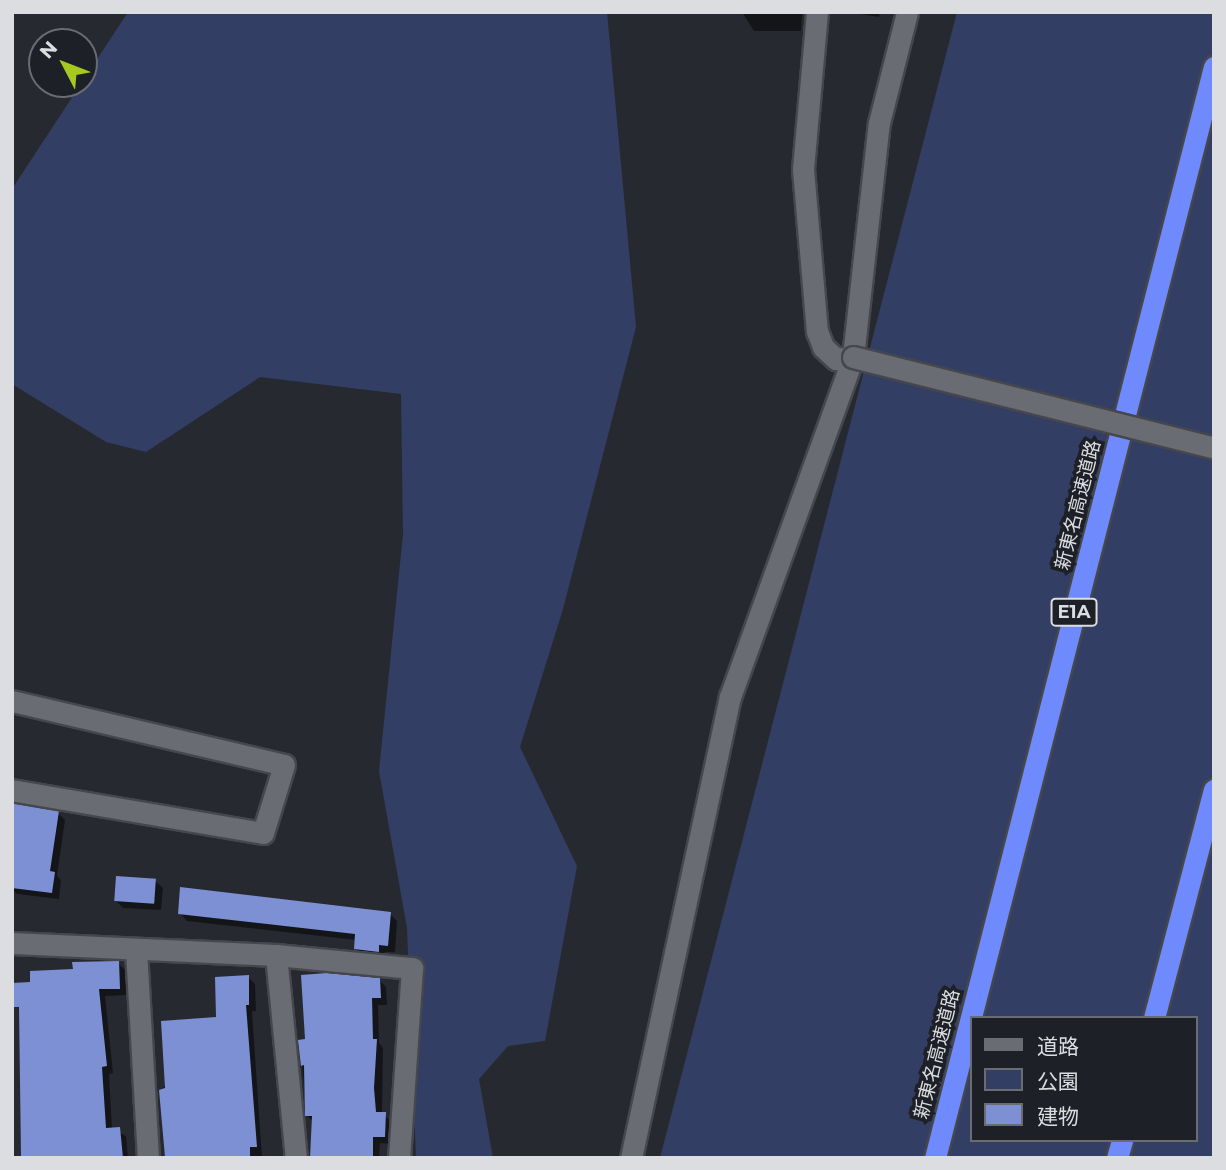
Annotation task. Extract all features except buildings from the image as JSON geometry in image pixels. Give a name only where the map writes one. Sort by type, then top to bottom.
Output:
[{"type":"highway","name":"新東名高速道路","points":[[971,1016],[1214,66]]},
{"type":"highway","points":[[1155,1016],[1214,790]]},
{"type":"highway","name":"新東名高速道路","points":[[935,1158],[970,1021]]},
{"type":"street","points":[[817,12],[803,169],[817,331],[823,347],[836,359],[853,357],[1214,447]]},
{"type":"street","points":[[631,1158],[730,697],[853,357],[878,123],[907,12]]},
{"type":"street","points":[[12,701],[284,765],[263,833],[12,790]]},
{"type":"street","points":[[12,943],[276,955],[412,968],[399,1158]]},
{"type":"street","points":[[136,950],[148,1158]]},
{"type":"street","points":[[276,955],[296,1158]]},
{"type":"green space","points":[[128,12],[607,12],[636,327],[563,609],[520,747],[577,866],[545,1041],[508,1046],[479,1079],[493,1158],[416,1158],[407,928],[379,771],[403,534],[401,394],[260,377],[146,452],[106,442],[12,384],[12,189],[72,98],[98,98],[98,58]]},
{"type":"green space","points":[[957,12],[1214,12],[1214,1158],[660,1158]]}]
